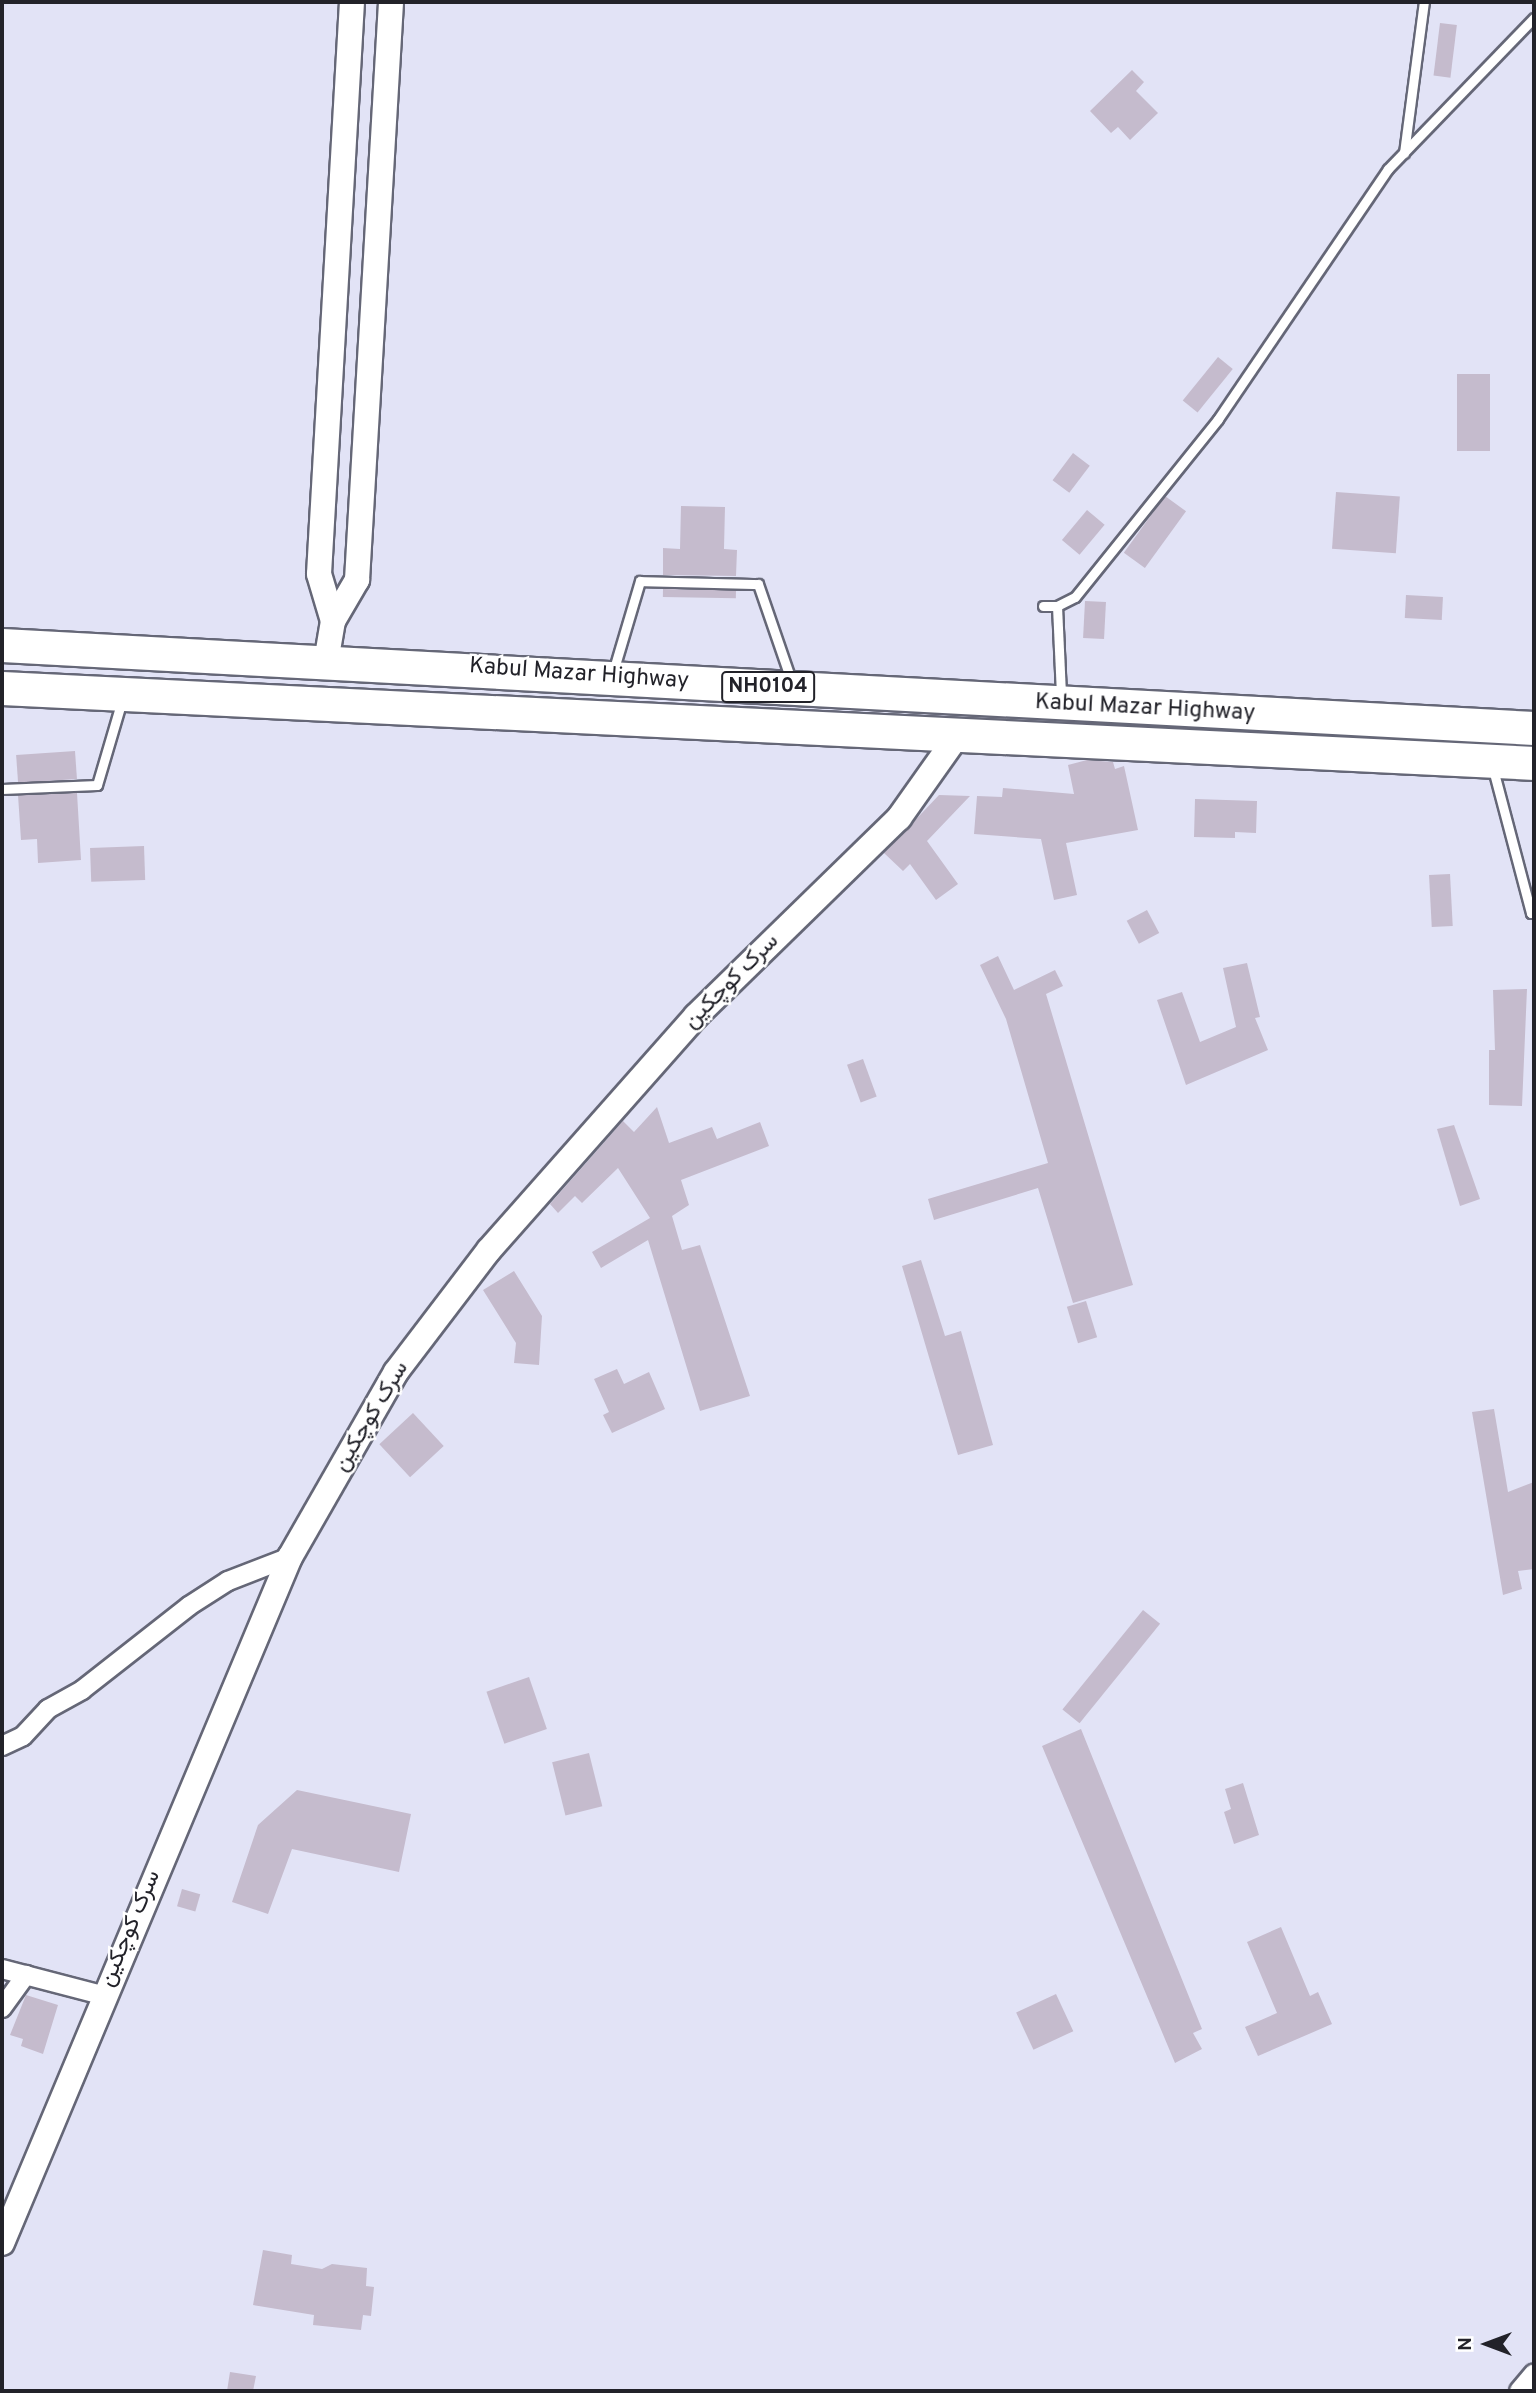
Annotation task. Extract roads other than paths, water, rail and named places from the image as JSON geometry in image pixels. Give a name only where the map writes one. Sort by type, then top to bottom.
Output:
[{"type":"highway","name":"Kabul Mazar Highway","points":[[2,645],[1534,728]]},
{"type":"highway","name":"Kabul Mazar Highway","points":[[2,688],[960,732],[1534,763]]},
{"type":"main road","points":[[333,621],[319,574],[352,2]]},
{"type":"main road","points":[[326,662],[333,621],[356,580],[391,2]]},
{"type":"main road","name":"سرک کوچکین","points":[[2,2243],[102,1995],[290,1557],[396,1372],[489,1250],[696,1016],[900,818],[960,732]]},
{"type":"street","points":[[2,1746],[23,1736],[48,1710],[82,1690],[188,1606],[228,1581],[290,1557]]},
{"type":"street","points":[[2,1969],[102,1995]]},
{"type":"street","points":[[2,2008],[26,1975]]},
{"type":"street","points":[[1519,2391],[1534,2373]]},
{"type":"lane","points":[[1404,153],[1424,2]]},
{"type":"lane","points":[[1043,606],[1057,606],[1075,597],[1218,418],[1333,248],[1404,153],[1534,18]]},
{"type":"lane","points":[[612,677],[640,581],[758,584],[794,689]]},
{"type":"lane","points":[[1057,606],[1060,704]]},
{"type":"lane","points":[[2,789],[97,785],[124,694]]},
{"type":"lane","points":[[1491,761],[1531,913],[1534,913]]}]
